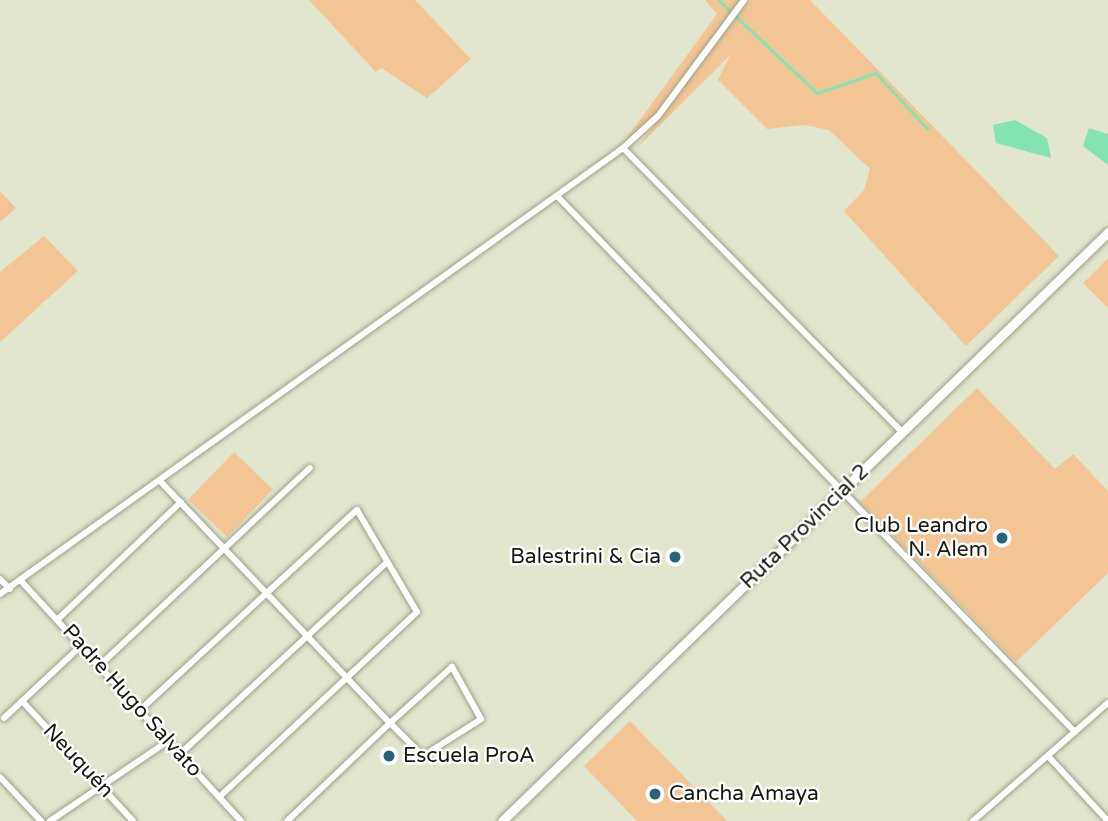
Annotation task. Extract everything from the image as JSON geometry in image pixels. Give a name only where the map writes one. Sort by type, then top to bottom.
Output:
[{"type":"main road","name":"Ruta Provincial 2","points":[[502,821],[1108,232]]},
{"type":"street","points":[[0,594],[22,582],[623,148],[658,116],[744,0]]},
{"type":"street","points":[[623,148],[902,432]]},
{"type":"street","points":[[558,197],[839,493],[1075,732]]},
{"type":"street","points":[[99,666],[310,468]]},
{"type":"street","points":[[161,482],[390,723],[423,756],[481,719],[452,667],[390,723],[287,821]]},
{"type":"street","points":[[57,620],[181,502]]},
{"type":"street","points":[[140,710],[357,510],[417,612],[219,797]]},
{"type":"street","points":[[180,754],[387,562]]},
{"type":"street","points":[[0,579],[10,589]]},
{"type":"street","name":"Padre Hugo Salvato","points":[[22,582],[237,820]]},
{"type":"street","points":[[4,718],[80,646]]},
{"type":"street","name":"Neuquén","points":[[22,701],[133,821]]},
{"type":"street","points":[[973,821],[1108,703]]},
{"type":"street","points":[[50,821],[168,741]]},
{"type":"street","points":[[1048,756],[1107,820]]},
{"type":"street","points":[[0,777],[41,821]]},
{"type":"shaded area","points":[[309,0],[415,0],[471,59],[427,98],[381,68],[376,72]]},
{"type":"shaded area","points":[[705,0],[740,0],[656,114],[621,146],[717,14]]},
{"type":"shaded area","points":[[750,0],[810,0],[1059,256],[966,346],[844,211],[864,190],[870,169],[829,130],[805,125],[767,129],[718,80],[730,55],[636,149]]},
{"type":"shaded area","points":[[1015,120],[1047,138],[1051,158],[996,143],[993,125]]},
{"type":"shaded area","points":[[1089,128],[1108,134],[1108,165],[1083,146]]},
{"type":"shaded area","points":[[0,191],[16,208],[0,222]]},
{"type":"shaded area","points":[[44,236],[78,271],[0,342],[0,272]]},
{"type":"shaded area","points":[[1108,258],[1108,308],[1083,283]]},
{"type":"shaded area","name":"Club Leandro N. Alem","points":[[977,388],[1055,469],[1073,454],[1108,491],[1108,573],[1016,662],[860,502]]},
{"type":"shaded area","points":[[234,452],[273,490],[227,537],[188,499]]},
{"type":"shaded area","name":"Cancha Amaya","points":[[630,721],[727,821],[637,821],[584,766]]},
{"type":"waterway","points":[[719,0],[817,93],[876,73],[927,128]]},
{"type":"place","name":"Club Leandro N. Alem","points":[[1002,538]]},
{"type":"place","name":"Balestrini & Cia","points":[[675,557]]},
{"type":"place","name":"Escuela ProA","points":[[389,756]]},
{"type":"place","name":"Cancha Amaya","points":[[655,794]]}]
